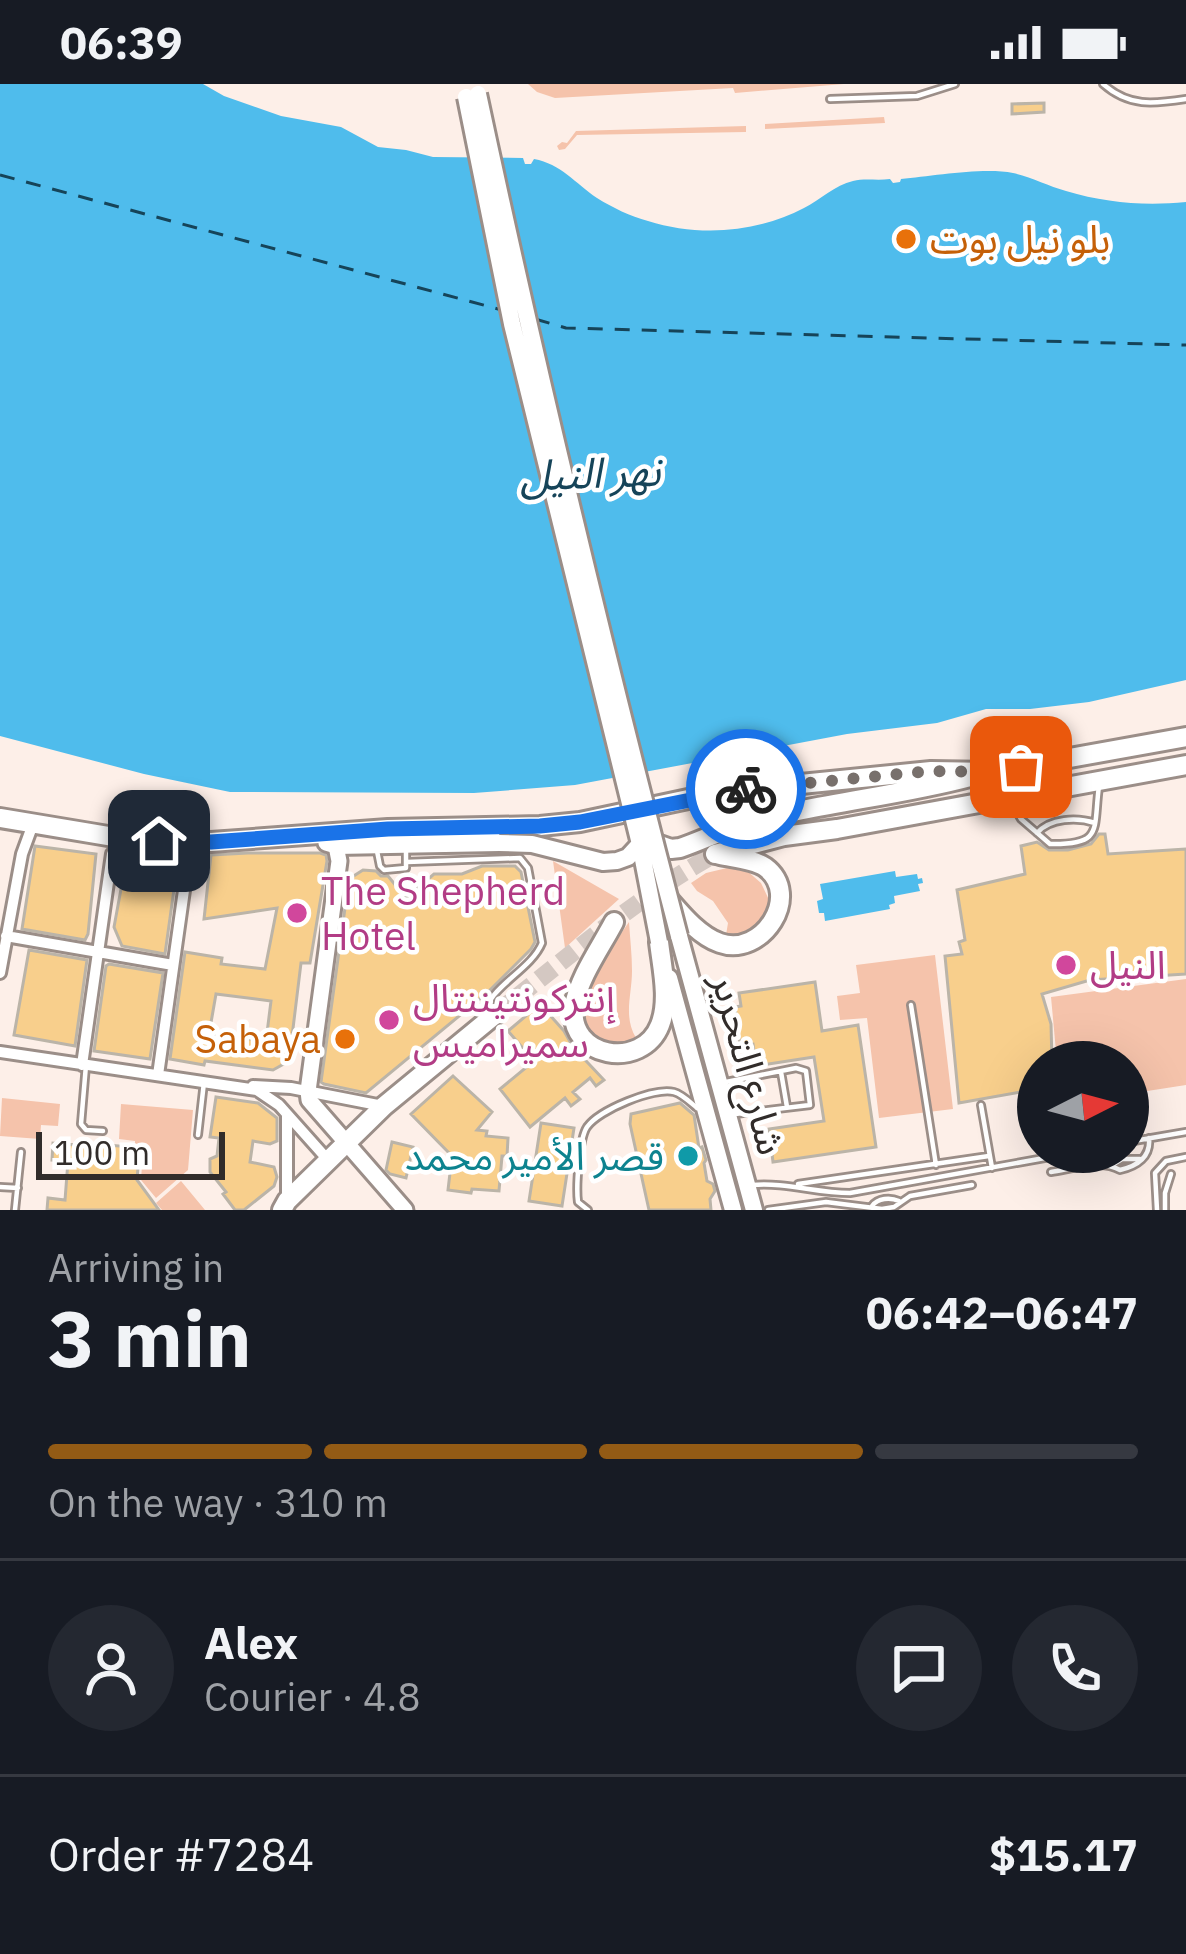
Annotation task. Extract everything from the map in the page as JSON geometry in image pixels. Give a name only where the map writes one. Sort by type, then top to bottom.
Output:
[{"type":"highway","points":[[647,843],[680,848],[765,819],[1186,737]]},
{"type":"highway","points":[[670,901],[692,925],[719,943],[749,942],[772,924],[780,895],[776,880],[759,864],[715,854],[784,836],[1186,765]]},
{"type":"highway","points":[[1017,796],[1021,767]]},
{"type":"highway","points":[[0,818],[114,837],[211,842],[388,829],[540,826],[753,788],[931,771],[992,772]]},
{"type":"highway","points":[[614,922],[573,1010],[583,1040],[611,1055],[628,1054],[656,1035],[662,1022],[669,939]]},
{"type":"highway","points":[[284,1206],[384,1106],[491,1018]]},
{"type":"main road","points":[[471,90],[512,324],[669,939]]},
{"type":"main road","points":[[336,846],[376,846],[406,854],[499,843],[532,844],[603,862],[617,861],[647,843]]},
{"type":"main road","points":[[647,843],[670,901],[669,939]]},
{"type":"main road","name":"شارع التحرير","points":[[669,939],[721,1083],[754,1210]]},
{"type":"main road","name":"شارع التحرير","points":[[669,939],[733,1210]]},
{"type":"street","points":[[0,973],[3,936],[33,824]]},
{"type":"street","points":[[288,836],[336,846],[339,861],[308,1091],[315,1109],[405,1210]]},
{"type":"street","points":[[84,1065],[112,854]]},
{"type":"street","points":[[158,1076],[186,876]]},
{"type":"street","points":[[3,936],[173,965]]},
{"type":"street","points":[[0,1052],[204,1082],[308,1091],[384,1106]]},
{"type":"street","points":[[244,1086],[271,1097],[328,1160]]},
{"type":"street","points":[[284,1206],[287,1115]]},
{"type":"lane","points":[[830,99],[917,96],[955,84]]},
{"type":"lane","points":[[1103,84],[1140,104],[1186,99]]},
{"type":"lane","points":[[1017,796],[1021,819],[1050,844],[1082,843],[1094,831],[1100,781]]},
{"type":"lane","points":[[1036,833],[1044,824],[1056,821],[1095,823]]},
{"type":"lane","points":[[406,854],[520,858],[528,868],[542,943],[532,960],[488,1002],[483,1011],[491,1018]]},
{"type":"lane","points":[[911,1005],[936,1165]]},
{"type":"lane","points":[[84,1065],[81,1124],[86,1130],[103,1131]]},
{"type":"lane","points":[[721,1083],[804,1069],[809,1086],[810,1105],[806,1107],[729,1114]]},
{"type":"lane","points":[[782,1071],[788,1107]]},
{"type":"lane","points":[[199,1135],[204,1082]]},
{"type":"lane","points":[[588,1210],[578,1202],[577,1192],[584,1135],[592,1122],[626,1102],[668,1091],[707,1115]]},
{"type":"lane","points":[[981,1106],[992,1168]]},
{"type":"lane","points":[[1149,1138],[1186,1132]]},
{"type":"lane","points":[[15,1210],[21,1151]]},
{"type":"lane","points":[[747,1186],[792,1185],[989,1156]]},
{"type":"lane","points":[[1161,1210],[1155,1172],[1166,1161],[1186,1157]]},
{"type":"lane","points":[[792,1185],[850,1193],[1017,1163]]},
{"type":"lane","points":[[1161,1210],[1171,1174]]},
{"type":"lane","points":[[768,1210],[833,1202],[872,1207],[880,1200],[900,1203],[910,1196],[973,1185]]},
{"type":"lane","points":[[0,1186],[18,1189]]},
{"type":"shaded area","points":[[528,84],[844,84],[735,93],[733,88],[555,98]]},
{"type":"shaded area","points":[[884,117],[885,123],[765,129],[765,124]]},
{"type":"shaded area","points":[[746,126],[746,132],[577,135],[565,149],[557,146],[567,143],[576,131]]},
{"type":"shaded area","points":[[553,861],[619,899],[565,948]]},
{"type":"shaded area","points":[[727,868],[745,869],[761,883],[770,902],[760,924],[742,936],[726,935],[728,923],[713,901],[691,883]]},
{"type":"shaded area","points":[[629,922],[629,1013],[636,1038],[630,1045],[602,1043],[587,1033],[582,1018],[586,998]]},
{"type":"shaded area","points":[[935,955],[953,1109],[879,1118],[867,1018],[840,1020],[837,996],[860,993],[856,965]]},
{"type":"shaded area","points":[[1186,979],[1186,1085],[1149,1091],[1149,1041],[1055,1041],[1051,997]]},
{"type":"shaded area","points":[[2,1098],[60,1104],[58,1126],[41,1125],[40,1139],[0,1136]]},
{"type":"shaded area","points":[[121,1104],[193,1110],[188,1170],[156,1198],[141,1180],[143,1150],[135,1149],[135,1141],[119,1139]]},
{"type":"shaded area","points":[[181,1181],[205,1210],[162,1210],[156,1203]]},
{"type":"water","name":"نهر النيل","points":[[0,84],[203,84],[281,116],[341,127],[378,147],[433,157],[523,158],[525,164],[544,161],[622,211],[667,226],[707,231],[767,223],[853,181],[890,179],[893,183],[973,171],[1013,173],[1111,201],[1186,202],[1186,680],[1089,702],[986,709],[937,723],[847,734],[575,785],[474,793],[230,792],[0,736]]},
{"type":"water","points":[[895,871],[896,877],[917,874],[922,878],[920,891],[894,896],[890,909],[825,921],[824,913],[819,913],[820,884]]},
{"type":"building","points":[[1044,103],[1044,112],[1012,114],[1012,104]]},
{"type":"building","name":"النيل","points":[[1105,834],[1108,854],[1186,849],[1186,974],[1090,980],[1042,994],[1051,1041],[1017,1041],[1017,1093],[959,1103],[945,956],[962,954],[959,942],[965,940],[957,890],[1025,874],[1021,846],[1037,842],[1049,850],[1068,850],[1091,844]]},
{"type":"building","points":[[35,846],[96,854],[85,940],[22,929]]},
{"type":"building","points":[[128,851],[186,860],[176,875],[165,954],[122,946],[114,927]]},
{"type":"building","points":[[211,855],[326,855],[310,963],[301,963],[289,1061],[273,1070],[170,1059],[185,952],[222,958],[221,964],[265,969],[277,908],[204,919]],"holes":[[[216,994],[271,1001],[266,1041],[209,1034]]]},
{"type":"building","name":"إنتركونتيننتال سميراميس","points":[[482,866],[515,866],[521,872],[535,942],[531,949],[487,993],[366,1093],[321,1082],[349,879],[363,870],[376,871],[388,876],[406,898],[434,874],[462,874]]},
{"type":"building","points":[[29,950],[87,960],[75,1046],[14,1035]]},
{"type":"building","points":[[109,964],[163,973],[150,1059],[94,1051]]},
{"type":"building","points":[[815,982],[822,1031],[858,1025],[876,1147],[773,1162],[769,1129],[824,1121],[814,1057],[756,1066],[753,1044],[740,1045],[735,1007],[741,1006],[739,993]]},
{"type":"building","points":[[540,1004],[604,1080],[596,1086],[590,1078],[573,1092],[580,1099],[571,1106],[565,1098],[530,1127],[500,1089],[534,1061],[508,1031]]},
{"type":"building","points":[[453,1076],[492,1112],[477,1130],[508,1138],[499,1191],[448,1190],[452,1156],[411,1114]]},
{"type":"building","points":[[216,1097],[258,1103],[277,1118],[277,1141],[253,1141],[250,1162],[274,1167],[274,1186],[244,1210],[235,1210],[210,1172],[219,1138],[210,1137]]},
{"type":"building","name":"قصر الأمير محمد","points":[[680,1103],[694,1115],[707,1181],[715,1191],[711,1210],[649,1210],[631,1114]]},
{"type":"building","points":[[541,1123],[574,1128],[562,1206],[529,1201]]},
{"type":"building","points":[[392,1142],[413,1147],[406,1178],[386,1170]]},
{"type":"building","points":[[53,1143],[130,1147],[129,1154],[139,1155],[137,1180],[159,1210],[47,1210],[48,1198],[65,1200],[68,1161],[52,1160]]},
{"type":"ferry route","points":[[0,175],[502,310]]},
{"type":"ferry route","points":[[535,319],[566,328],[1186,345]]},
{"type":"tunnel","points":[[497,1013],[630,909],[715,854]]},
{"type":"way so far","points":[[746,789],[1021,767]]},
{"type":"place","name":"بلو نيل بوت","points":[[906,239]]},
{"type":"place","name":"The Shepherd Hotel","points":[[297,913]]},
{"type":"place","name":"النيل","points":[[1066,965]]},
{"type":"place","name":"إنتركونتيننتال سميراميس","points":[[389,1020]]},
{"type":"place","name":"Sabaya","points":[[345,1039]]},
{"type":"place","name":"قصر الأمير محمد","points":[[688,1156]]},
{"type":"route","points":[[159,841],[540,826],[746,789]]}]
